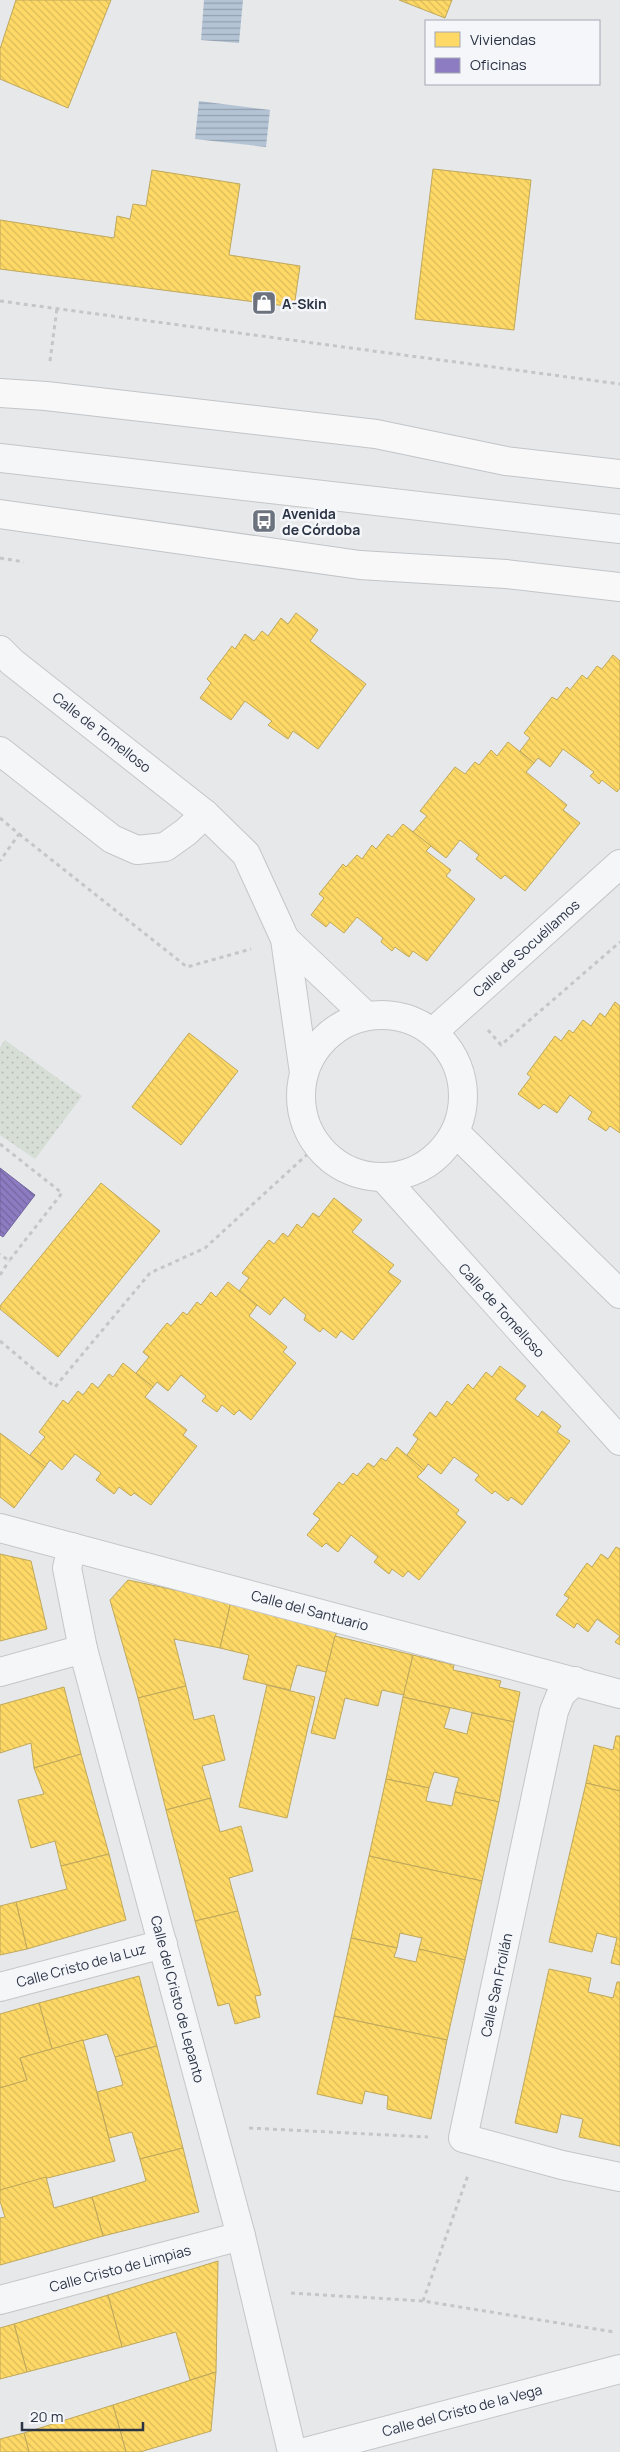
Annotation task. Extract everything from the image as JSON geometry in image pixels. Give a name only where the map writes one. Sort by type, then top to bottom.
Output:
[{"type":"main road","points":[[0,393],[46,396],[376,434],[506,460],[620,474]]},
{"type":"main road","points":[[0,514],[360,565],[506,574],[620,587]]},
{"type":"street","points":[[0,458],[620,529]]},
{"type":"street","name":"Calle de Tomelloso","points":[[0,650],[12,662],[205,814],[246,854],[285,939],[304,1073]]},
{"type":"street","points":[[0,751],[112,839],[137,850],[165,847],[205,814]]},
{"type":"street","name":"Calle de Socuéllamos","points":[[432,1032],[620,864]]},
{"type":"street","name":"Calle de Tomelloso","points":[[285,939],[366,1016]]},
{"type":"street","points":[[389,1015],[412,1020],[432,1032],[451,1052],[462,1078],[463,1105],[456,1132],[443,1151],[426,1165],[406,1174],[384,1178],[356,1173],[331,1160],[313,1138],[304,1118],[301,1096],[304,1073],[314,1053],[328,1036],[345,1024],[366,1016],[389,1015]]},
{"type":"street","points":[[456,1132],[620,1294]]},
{"type":"street","name":"Calle de Tomelloso","points":[[384,1178],[620,1441]]},
{"type":"street","name":"Calle del Santuario","points":[[0,1528],[620,1694]]},
{"type":"street","name":"Calle del Cristo de Lepanto","points":[[72,1547],[67,1568],[83,1649],[241,2236],[292,2452]]},
{"type":"street","points":[[0,1672],[83,1649]]},
{"type":"street","name":"Calle San Froilán","points":[[471,2141],[554,1711],[561,1694],[576,1681]]},
{"type":"street","name":"Calle Cristo de la Luz","points":[[0,1986],[163,1944]]},
{"type":"street","points":[[471,2141],[562,2165],[620,2177]]},
{"type":"street","name":"Calle Cristo de Limpias","points":[[0,2300],[241,2236]]},
{"type":"street","name":"Calle del Cristo de la Vega","points":[[304,2452],[620,2369]]},
{"type":"path","points":[[0,301],[620,384]]},
{"type":"path","points":[[50,361],[57,308]]},
{"type":"path","points":[[0,558],[24,562]]},
{"type":"path","points":[[0,818],[187,967],[285,939]]},
{"type":"path","points":[[0,861],[19,834]]},
{"type":"path","points":[[464,1003],[501,1045],[620,942]]},
{"type":"path","points":[[0,1341],[55,1387],[150,1273],[205,1248],[312,1150],[313,1138]]},
{"type":"path","points":[[0,1144],[62,1193],[0,1275]]},
{"type":"path","points":[[0,1254],[10,1261]]},
{"type":"path","points":[[212,2125],[471,2141],[423,2301]]},
{"type":"path","points":[[255,2290],[423,2301],[620,2333]]},
{"type":"shaded area","points":[[5,1040],[82,1096],[35,1159],[0,1135],[0,1047]]},
{"type":"water","points":[[204,0],[243,0],[239,43],[201,40]]},
{"type":"water","points":[[199,101],[270,110],[266,147],[195,139]]},
{"type":"building: Viviendas","points":[[16,0],[111,0],[68,108],[0,79],[0,49]]},
{"type":"building: Viviendas","points":[[399,0],[452,0],[445,18]]},
{"type":"building: Viviendas","points":[[433,169],[531,180],[514,330],[415,319]]},
{"type":"building: Viviendas","points":[[152,170],[240,184],[229,255],[300,266],[294,307],[0,269],[0,220],[114,238],[117,216],[130,219],[133,204],[146,206]]},
{"type":"building: Viviendas","points":[[296,613],[318,630],[310,641],[366,684],[318,749],[293,731],[288,739],[268,725],[272,721],[245,701],[231,720],[200,698],[211,683],[207,679],[232,646],[235,649],[245,634],[254,641],[262,631],[268,636],[281,618],[288,624]]},
{"type":"building: Viviendas","points":[[613,655],[620,661],[620,788],[617,792],[602,780],[599,784],[590,776],[594,772],[563,749],[550,767],[538,758],[534,763],[520,751],[530,738],[524,733],[552,697],[557,700],[567,687],[570,690],[582,675],[587,679],[597,666],[602,669]]},
{"type":"building: Viviendas","points":[[508,742],[534,763],[526,772],[567,805],[563,810],[580,823],[525,891],[505,875],[501,879],[476,859],[479,855],[460,840],[446,858],[413,832],[427,816],[420,811],[455,767],[465,774],[475,762],[479,765],[491,750],[497,756]]},
{"type":"building: Viviendas","points":[[403,824],[431,846],[426,851],[451,870],[446,876],[475,899],[427,961],[413,951],[409,957],[395,947],[392,951],[381,942],[383,938],[357,917],[344,933],[330,922],[326,927],[311,915],[324,898],[319,894],[343,864],[346,867],[357,855],[362,859],[372,845],[376,849],[388,834],[392,837]]},
{"type":"building: Viviendas","points":[[615,1002],[620,1006],[620,1133],[610,1126],[606,1131],[588,1119],[592,1112],[570,1095],[557,1113],[544,1104],[539,1109],[518,1094],[531,1077],[527,1074],[555,1036],[561,1041],[569,1030],[573,1033],[583,1020],[591,1026],[600,1013],[605,1017]]},
{"type":"building: Viviendas","points":[[189,1033],[238,1071],[181,1145],[132,1107]]},
{"type":"building: Viviendas","points":[[101,1183],[160,1231],[58,1357],[0,1309],[0,1306]]},
{"type":"building: Viviendas","points":[[334,1198],[362,1220],[352,1232],[394,1265],[388,1272],[401,1281],[353,1340],[341,1331],[336,1338],[323,1328],[320,1332],[304,1320],[306,1315],[284,1297],[270,1315],[239,1291],[249,1278],[242,1273],[269,1240],[274,1244],[283,1233],[288,1237],[297,1224],[302,1228],[313,1213],[319,1217]]},
{"type":"building: Viviendas","points":[[228,1282],[257,1305],[249,1316],[287,1347],[283,1352],[296,1363],[251,1420],[239,1410],[234,1415],[222,1405],[217,1412],[202,1401],[206,1396],[181,1375],[168,1391],[157,1382],[153,1387],[136,1373],[149,1357],[143,1352],[167,1323],[171,1326],[183,1312],[187,1315],[197,1302],[201,1305],[211,1292],[216,1297]]},
{"type":"building: Viviendas","points":[[123,1363],[153,1387],[145,1397],[187,1430],[183,1435],[197,1446],[151,1505],[134,1493],[131,1496],[119,1487],[114,1494],[96,1480],[101,1473],[75,1454],[62,1470],[50,1460],[45,1467],[30,1455],[45,1437],[39,1432],[63,1400],[68,1404],[78,1391],[83,1395],[92,1383],[98,1388],[109,1374],[113,1377]]},
{"type":"building: Viviendas","points":[[500,1366],[526,1386],[515,1399],[538,1417],[542,1411],[561,1426],[557,1432],[570,1441],[522,1505],[511,1497],[508,1501],[495,1491],[492,1494],[475,1480],[479,1475],[454,1457],[441,1474],[428,1464],[424,1470],[407,1455],[418,1439],[413,1435],[430,1412],[436,1417],[447,1401],[452,1405],[468,1384],[473,1389],[486,1372],[492,1377]]},
{"type":"building: Viviendas","points":[[0,1433],[45,1467],[14,1508],[0,1497]]},
{"type":"building: Viviendas","points":[[397,1447],[424,1470],[417,1477],[459,1510],[456,1514],[466,1522],[419,1580],[408,1571],[403,1577],[392,1569],[389,1574],[374,1562],[378,1557],[351,1535],[338,1552],[326,1543],[322,1547],[307,1535],[320,1519],[313,1514],[339,1482],[343,1485],[353,1473],[357,1476],[368,1463],[374,1467],[381,1458],[386,1461]]},
{"type":"building: Viviendas","points":[[616,1547],[620,1549],[620,1636],[597,1619],[588,1632],[577,1623],[574,1628],[556,1615],[569,1598],[564,1595],[587,1563],[592,1567],[601,1554],[608,1559]]},
{"type":"building: Viviendas","points":[[0,1554],[31,1561],[47,1629],[0,1641]]},
{"type":"building: Viviendas","points":[[128,1580],[231,1602],[220,1648],[174,1639],[186,1686],[138,1698],[110,1600]]},
{"type":"building: Viviendas","points":[[231,1602],[338,1627],[326,1672],[297,1665],[290,1690],[243,1679],[249,1655],[220,1648]]},
{"type":"building: Viviendas","points":[[335,1636],[413,1655],[404,1695],[382,1690],[378,1706],[345,1698],[335,1739],[311,1733]]},
{"type":"building: Viviendas","points":[[620,1636],[620,1645],[615,1642]]},
{"type":"building: Viviendas","points":[[413,1655],[454,1665],[453,1670],[501,1681],[499,1687],[520,1692],[514,1722],[403,1697]]},
{"type":"building: Viviendas","points":[[267,1685],[315,1697],[287,1818],[239,1807]]},
{"type":"building: Viviendas","points":[[186,1686],[194,1720],[214,1715],[225,1760],[202,1766],[211,1798],[166,1810],[138,1698]]},
{"type":"building: Viviendas","points":[[64,1687],[81,1754],[34,1768],[31,1743],[0,1753],[0,1705]]},
{"type":"building: Viviendas","points":[[403,1697],[450,1708],[444,1728],[467,1734],[472,1713],[514,1722],[499,1802],[455,1792],[459,1778],[434,1772],[429,1788],[386,1779]]},
{"type":"building: Viviendas","points":[[616,1736],[620,1736],[620,1791],[586,1783],[594,1745],[613,1750]]},
{"type":"building: Viviendas","points":[[81,1754],[109,1854],[61,1866],[55,1841],[31,1848],[18,1800],[44,1794],[34,1768]]},
{"type":"building: Viviendas","points":[[386,1779],[429,1788],[426,1801],[452,1806],[455,1792],[499,1802],[482,1881],[369,1856]]},
{"type":"building: Viviendas","points":[[586,1783],[620,1791],[620,1965],[611,1963],[617,1938],[597,1933],[592,1952],[549,1942]]},
{"type":"building: Viviendas","points":[[211,1798],[220,1832],[241,1826],[253,1871],[229,1878],[238,1911],[195,1921],[166,1810]]},
{"type":"building: Viviendas","points":[[109,1854],[126,1920],[27,1949],[16,1902],[67,1889],[61,1866]]},
{"type":"building: Viviendas","points":[[369,1856],[482,1881],[465,1960],[419,1949],[422,1938],[400,1933],[397,1948],[351,1938]]},
{"type":"building: Viviendas","points":[[16,1902],[27,1949],[0,1955],[0,1906]]},
{"type":"building: Viviendas","points":[[238,1911],[261,1995],[255,1996],[260,2017],[235,2024],[229,2003],[218,2006],[195,1921]]},
{"type":"building: Viviendas","points":[[351,1938],[397,1948],[394,1957],[416,1962],[419,1949],[465,1960],[447,2040],[334,2016]]},
{"type":"building: Viviendas","points":[[549,1969],[591,1978],[588,1992],[613,1998],[617,1982],[620,1982],[620,2146],[579,2137],[583,2119],[561,2114],[557,2133],[515,2123]]},
{"type":"building: Viviendas","points":[[139,1976],[157,2046],[115,2057],[107,2034],[52,2049],[39,2003]]},
{"type":"building: Viviendas","points":[[39,2003],[52,2049],[20,2058],[27,2080],[0,2088],[0,2014]]},
{"type":"building: Viviendas","points":[[334,2016],[447,2040],[431,2119],[387,2109],[388,2096],[365,2091],[362,2104],[317,2094]]},
{"type":"building: Viviendas","points":[[83,2040],[115,2161],[0,2190],[0,2088],[27,2080],[20,2058]]},
{"type":"building: Viviendas","points":[[157,2046],[183,2148],[140,2159],[132,2132],[109,2138],[97,2092],[123,2085],[115,2057]]},
{"type":"building: Viviendas","points":[[183,2148],[199,2212],[103,2236],[92,2197],[146,2181],[140,2159]]},
{"type":"building: Viviendas","points":[[46,2177],[54,2208],[92,2197],[103,2236],[0,2265],[0,2218],[5,2217],[0,2201],[0,2190]]},
{"type":"building: Viviendas","points":[[218,2261],[216,2372],[190,2380],[176,2332],[122,2347],[108,2295]]},
{"type":"building: Viviendas","points":[[108,2295],[122,2347],[27,2372],[14,2324]]},
{"type":"building: Viviendas","points":[[14,2324],[27,2372],[0,2379],[0,2328]]},
{"type":"building: Viviendas","points":[[216,2372],[211,2431],[140,2452],[126,2452],[113,2405]]},
{"type":"building: Viviendas","points":[[113,2405],[126,2452],[29,2452],[24,2433]]},
{"type":"building: Viviendas","points":[[24,2433],[29,2452],[0,2452],[0,2439]]},
{"type":"building: Oficinas","points":[[0,1168],[35,1195],[3,1237],[0,1235]]},
{"type":"place","name":"A-Skin","points":[[264,303]]},
{"type":"place","name":"Avenida de Córdoba","points":[[264,521]]}]
